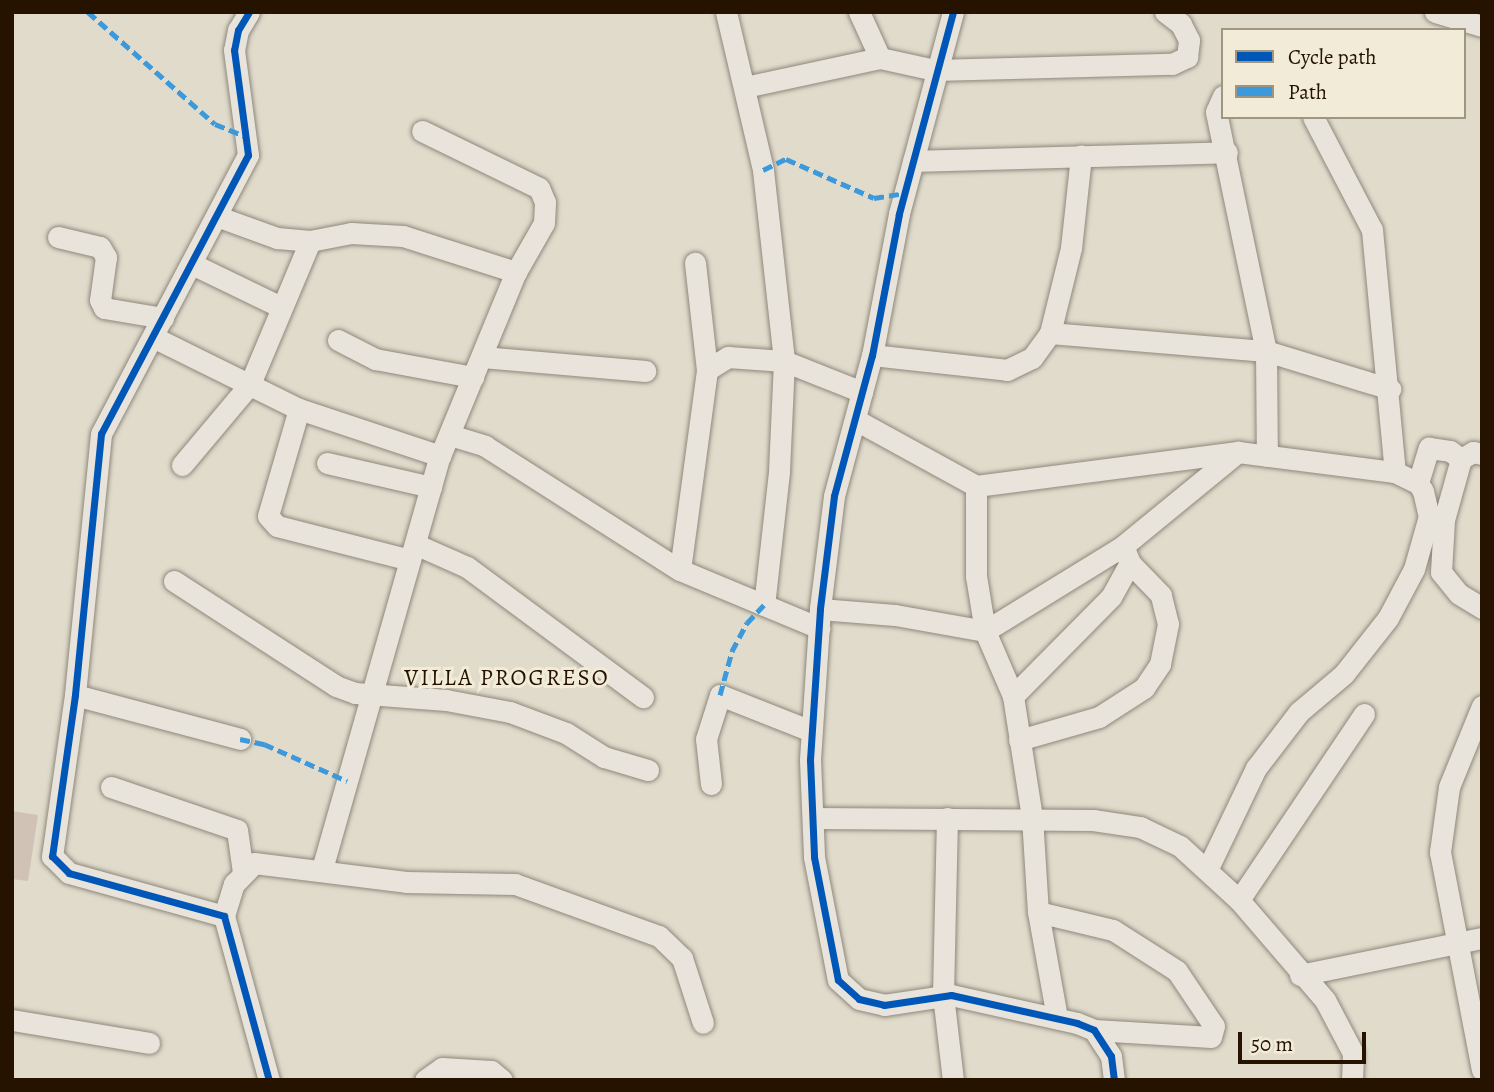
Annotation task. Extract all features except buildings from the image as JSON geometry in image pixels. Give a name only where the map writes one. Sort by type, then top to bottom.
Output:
[{"type":"street","points":[[224,916],[58,867],[52,856],[75,695],[101,434],[219,217],[248,155],[234,50],[238,30],[249,12]]},
{"type":"street","points":[[726,12],[763,170],[784,361],[779,472],[764,605]]},
{"type":"street","points":[[859,12],[880,58]]},
{"type":"street","points":[[953,12],[935,70],[872,355],[834,496],[819,619],[811,731],[814,857],[838,980],[859,999],[884,1005],[943,995],[1057,1018],[1094,1030],[1212,1037],[1214,1026],[1177,971],[1113,930],[1038,912]]},
{"type":"street","points":[[745,87],[880,58],[935,70],[1172,64],[1186,57],[1189,40],[1181,24],[1165,12]]},
{"type":"street","points":[[1436,12],[1482,26]]},
{"type":"street","points":[[1221,101],[1216,112],[1227,152],[1266,351],[1266,456]]},
{"type":"street","points":[[1314,119],[1372,230],[1390,389],[1395,472]]},
{"type":"street","points":[[321,869],[440,456],[516,272],[544,223],[540,188],[422,131]]},
{"type":"street","points":[[914,161],[1227,152]]},
{"type":"street","points":[[872,355],[1007,370],[1032,358],[1051,332],[1071,248],[1081,156]]},
{"type":"street","points":[[219,217],[277,238],[310,241],[351,233],[404,236],[516,272]]},
{"type":"street","points":[[58,237],[100,247],[106,257],[100,300],[104,308],[158,328],[250,384],[299,410],[440,456]]},
{"type":"street","points":[[182,465],[250,384],[279,306],[310,241]]},
{"type":"street","points":[[680,570],[707,370],[695,263]]},
{"type":"street","points":[[192,264],[279,306]]},
{"type":"street","points":[[1051,332],[1266,351],[1390,389]]},
{"type":"street","points":[[338,340],[375,359],[473,377]]},
{"type":"street","points":[[482,357],[645,371]]},
{"type":"street","points":[[707,370],[728,357],[784,361],[862,392]]},
{"type":"street","points":[[299,410],[268,516],[277,526],[412,552],[467,567],[643,697]]},
{"type":"street","points":[[856,420],[976,486],[1238,452],[1395,472],[1418,483]]},
{"type":"street","points":[[450,435],[496,452],[680,570],[764,605],[819,619],[895,615],[985,631],[1127,554],[1238,452]]},
{"type":"street","points":[[1208,868],[1256,768],[1299,712],[1344,674],[1388,618],[1414,569],[1429,516],[1418,483],[1429,448],[1437,447],[1461,459]]},
{"type":"street","points":[[1482,454],[1473,452],[1461,459],[1444,520],[1441,572],[1460,594],[1482,608]]},
{"type":"street","points":[[327,463],[431,487]]},
{"type":"street","points":[[976,486],[976,576],[985,631],[1013,696],[1032,817],[1038,912],[1057,1018]]},
{"type":"street","points":[[1013,696],[1111,597],[1127,554]]},
{"type":"street","points":[[1019,740],[1099,717],[1144,688],[1160,664],[1168,624],[1161,595],[1127,554]]},
{"type":"street","points":[[174,581],[336,686],[372,695],[446,700],[510,712],[566,733],[604,757],[648,770]]},
{"type":"street","points":[[75,695],[240,739]]},
{"type":"street","points":[[711,785],[706,739],[720,695],[811,731]]},
{"type":"street","points":[[1475,1070],[1440,852],[1450,788],[1482,706]]},
{"type":"street","points":[[1240,900],[1364,714]]},
{"type":"street","points":[[111,787],[237,830],[243,872]]},
{"type":"street","points":[[814,818],[1032,817],[1140,827],[1180,846],[1208,868],[1240,900],[1300,975],[1325,1000],[1342,1026],[1353,1053],[1352,1080]]},
{"type":"street","points":[[947,818],[943,995],[953,1080]]},
{"type":"street","points":[[269,1080],[224,916],[234,884],[254,863],[321,869],[406,882],[515,884],[659,936],[682,958],[703,1023]]},
{"type":"street","points":[[1300,975],[1482,938]]},
{"type":"street","points":[[12,1020],[149,1043]]},
{"type":"street","points":[[1094,1030],[1111,1056],[1114,1080]]},
{"type":"street","points":[[425,1080],[442,1068],[491,1072],[502,1080]]},
{"type":"marked path","points":[[88,12],[215,124],[248,137]]},
{"type":"marked path","points":[[763,170],[786,159],[874,198],[905,193]]},
{"type":"marked path","points":[[720,695],[732,651],[747,623],[764,605]]},
{"type":"marked path","points":[[240,739],[264,744],[347,781]]},
{"type":"cycle path","points":[[249,12],[238,30],[234,50],[248,155],[101,434],[75,695],[52,856],[69,873],[224,916],[269,1080]]},
{"type":"cycle path","points":[[953,12],[899,214],[872,355],[834,496],[820,609],[810,760],[814,857],[838,980],[859,999],[884,1005],[951,995],[1077,1023],[1094,1030],[1111,1056],[1114,1080]]},
{"type":"district","name":"VILLA PROGRESO","points":[[507,678]]}]
